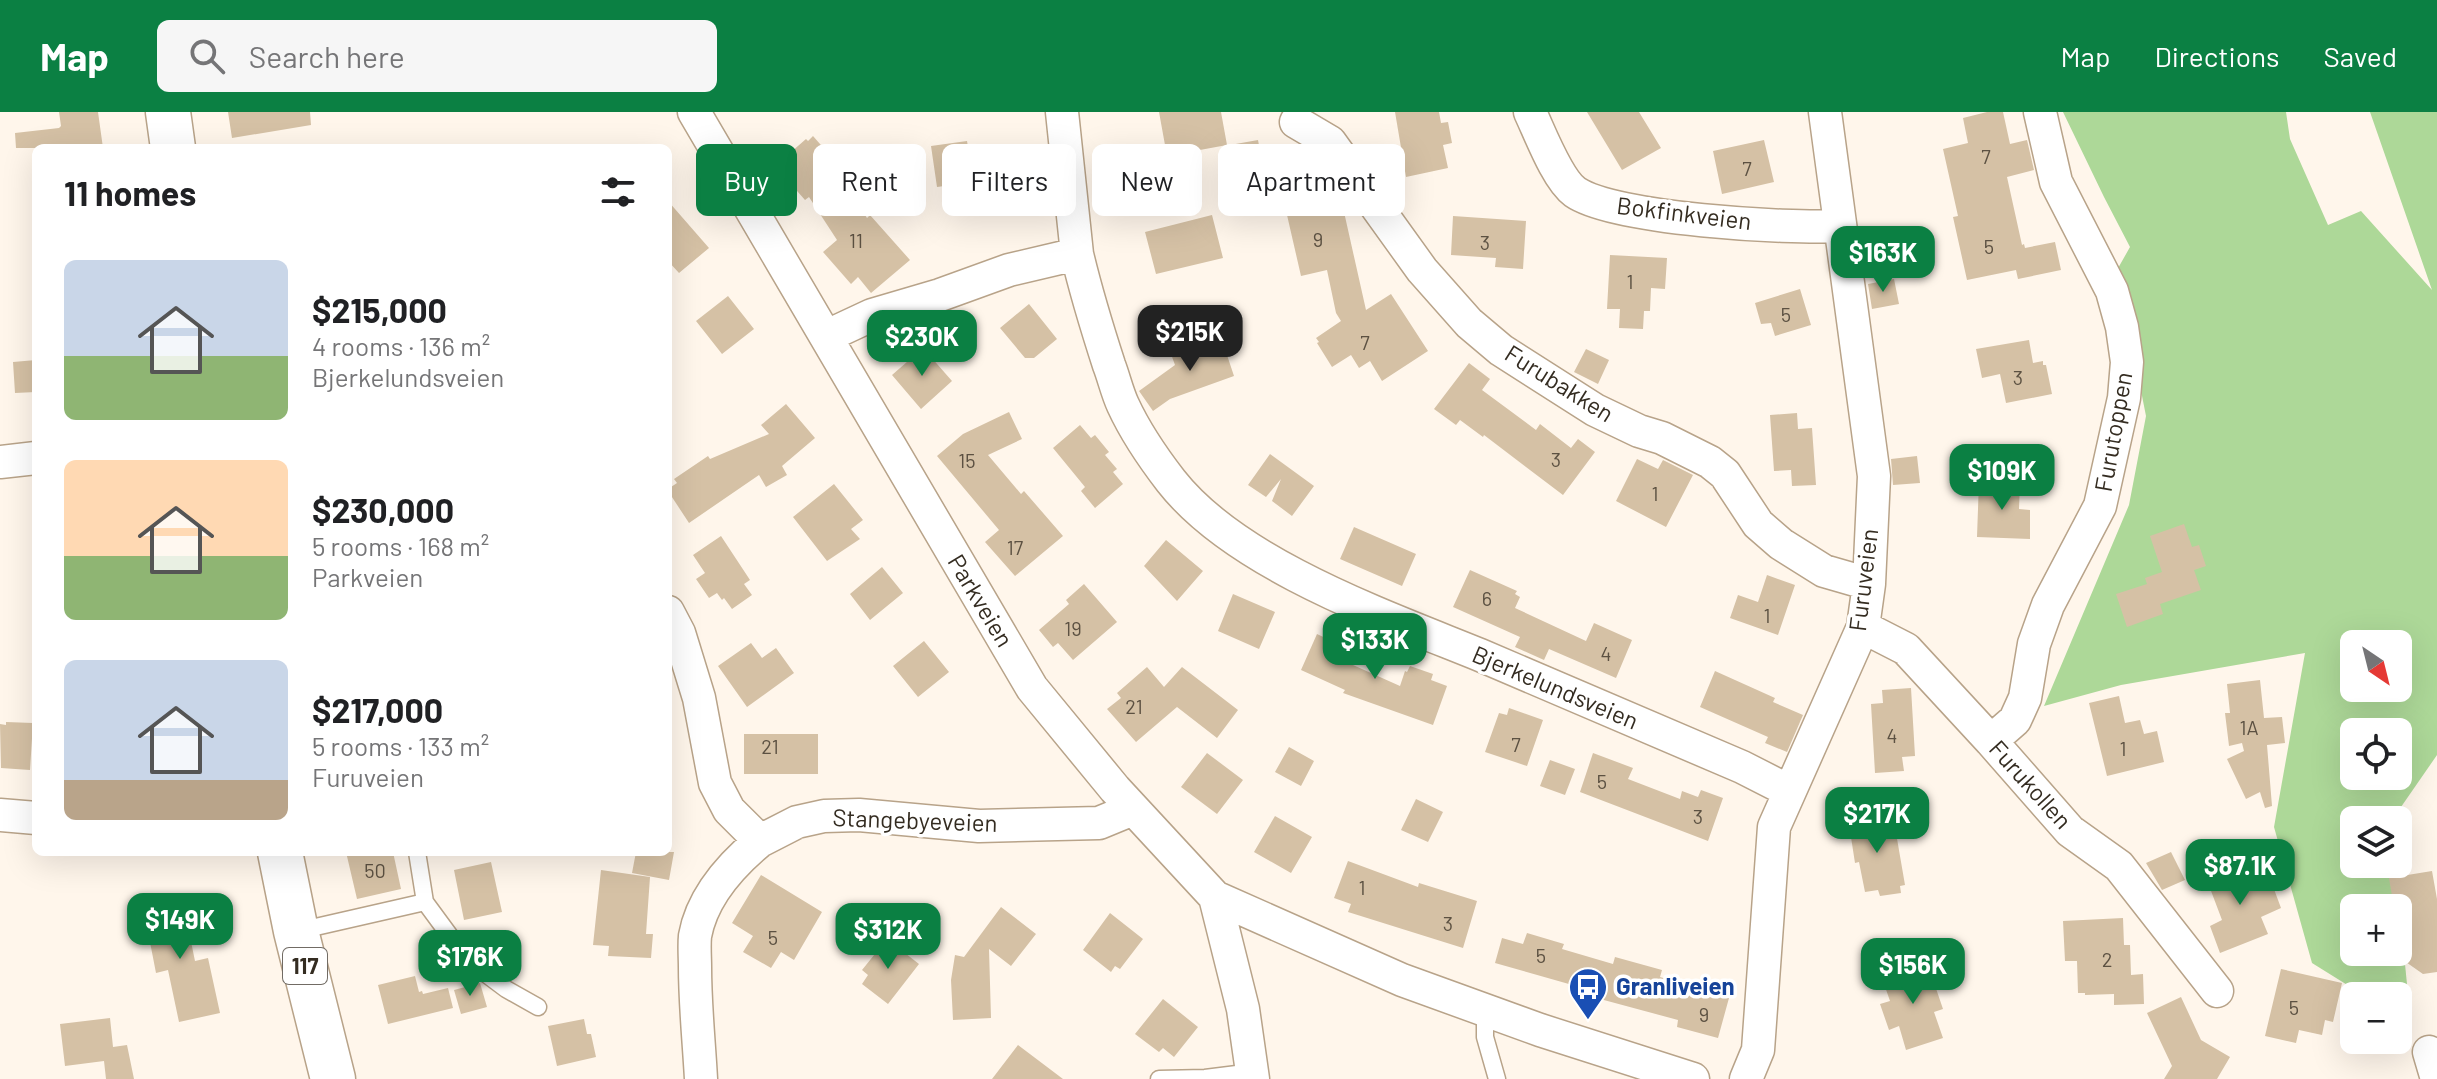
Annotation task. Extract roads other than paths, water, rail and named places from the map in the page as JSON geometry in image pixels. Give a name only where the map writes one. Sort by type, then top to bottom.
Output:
[{"type":"main road","points":[[168,112],[172,144]]},
{"type":"main road","name":"117","points":[[281,856],[333,1079]]},
{"type":"street","name":"Parkveien","points":[[694,112],[1032,688],[1133,809],[1215,897],[1243,1009],[1253,1076]]},
{"type":"street","name":"Bjerkelundsveien","points":[[1062,112],[1077,254],[1090,309],[1123,405],[1172,482],[1192,505],[1282,569],[1742,767],[1789,791]]},
{"type":"street","name":"Bokfinkveien","points":[[1530,112],[1555,167],[1573,191],[1597,202],[1702,219],[1804,228],[1840,226]]},
{"type":"street","name":"Furuveien","points":[[1746,1079],[1758,1050],[1774,827],[1863,627],[1869,584],[1874,476],[1825,112]]},
{"type":"street","name":"Furutoppen","points":[[1991,741],[2015,720],[2025,698],[2034,644],[2048,605],[2100,506],[2124,398],[2127,362],[2122,327],[2090,222],[2056,182],[2040,112]]},
{"type":"street","name":"Furubakken","points":[[1296,122],[1330,142],[1422,270],[1469,323],[1501,350],[1595,410],[1710,462],[1725,474],[1758,524],[1781,544],[1824,571],[1869,584]]},
{"type":"street","points":[[827,336],[872,315],[1009,270],[1077,254]]},
{"type":"street","points":[[0,462],[32,458]]},
{"type":"street","points":[[672,620],[699,698],[715,783],[729,810],[760,841]]},
{"type":"street","name":"Furukollen","points":[[1863,627],[1906,649],[2070,831],[2119,866],[2217,991]]},
{"type":"street","name":"Stangebyeveien","points":[[701,1079],[695,936],[706,906],[721,879],[738,859],[760,841],[797,822],[824,816],[859,815],[979,826],[1099,823],[1133,809]]},
{"type":"street","points":[[0,815],[32,818]]},
{"type":"street","points":[[1215,897],[1402,980],[1693,1079]]},
{"type":"lane","points":[[418,856],[425,902],[474,965],[506,989],[538,1007]]},
{"type":"lane","points":[[296,931],[425,902]]},
{"type":"lane","points":[[1485,1010],[1485,1037],[1497,1079]]},
{"type":"lane","points":[[1159,1079],[1253,1076]]},
{"type":"place","name":"Granliveien","points":[[1588,1021]]}]
